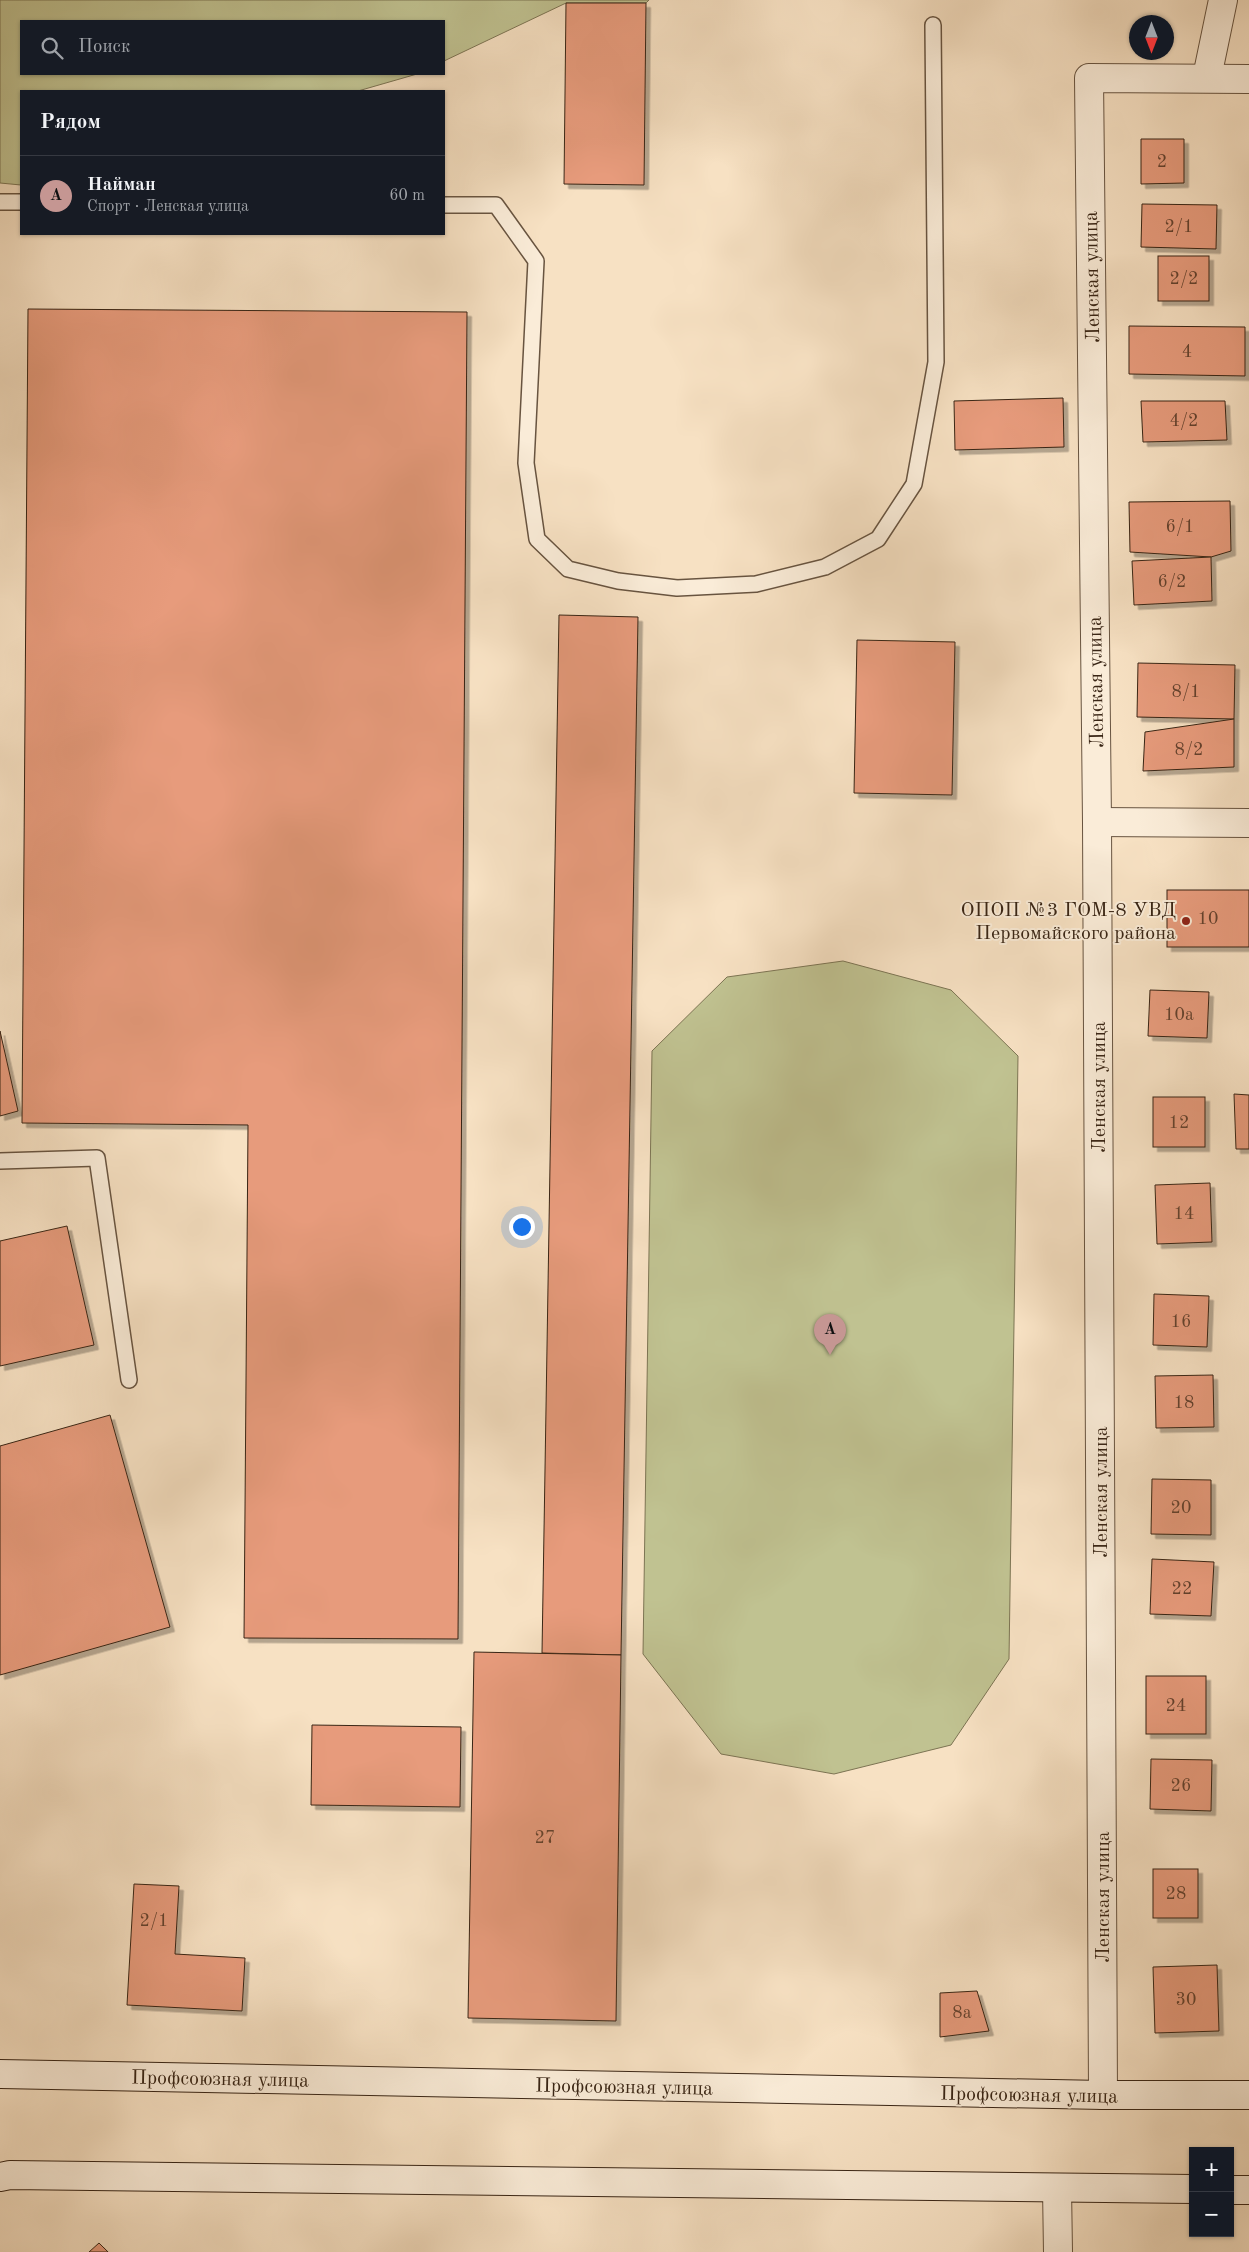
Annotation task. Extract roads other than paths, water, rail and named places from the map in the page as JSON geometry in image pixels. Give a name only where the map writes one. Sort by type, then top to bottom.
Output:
[{"type":"street","points":[[1223,0],[1207,77],[1249,79]]},
{"type":"street","name":"Ленская улица","points":[[1103,2096],[1097,822],[1089,78],[1207,77]]},
{"type":"street","points":[[1097,822],[1249,823]]},
{"type":"street","name":"Профсоюзная улица","points":[[0,2074],[1103,2096],[1249,2095]]},
{"type":"street","points":[[0,2177],[1189,2190]]},
{"type":"street","points":[[1057,2188],[1058,2252]]},
{"type":"street","points":[[1234,2190],[1249,2190]]},
{"type":"lane","points":[[445,205],[496,205],[536,261],[526,463],[537,538],[568,569],[618,582],[677,588],[756,584],[825,567],[878,539],[914,484],[936,362],[933,25]]},
{"type":"lane","points":[[0,202],[20,202]]},
{"type":"lane","points":[[0,1161],[97,1158],[129,1380]]},
{"type":"place","name":"ОПОП №3 ГОМ-8 УВД Первомайского района","points":[[1186,921]]},
{"type":"place","name":"Найман","points":[[830,1355]]}]
